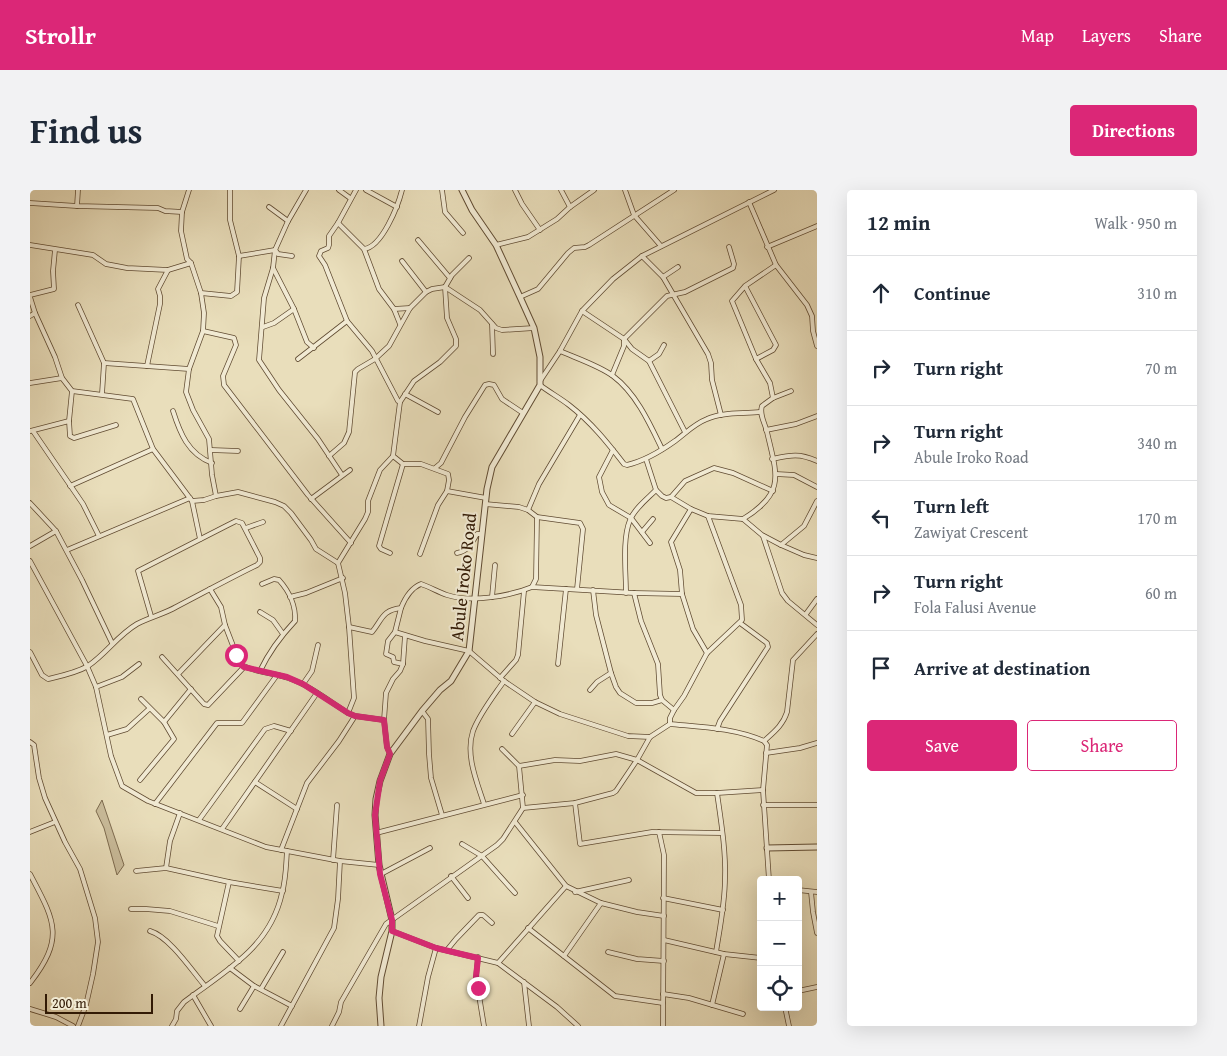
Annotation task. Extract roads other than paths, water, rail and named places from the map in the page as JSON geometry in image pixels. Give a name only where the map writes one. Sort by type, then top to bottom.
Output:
[{"type":"street","points":[[77,206],[78,190]]},
{"type":"street","points":[[188,190],[182,212],[181,232],[187,259],[191,263],[201,293],[204,313],[202,331],[189,369],[186,392],[193,410],[209,439],[216,496]]},
{"type":"street","points":[[201,293],[234,295],[237,292],[239,256],[230,220],[230,190]]},
{"type":"street","points":[[306,190],[288,221],[275,250],[273,268],[264,298],[259,360],[279,390],[318,439],[342,475]]},
{"type":"street","points":[[339,190],[350,198]]},
{"type":"street","points":[[356,190],[329,236],[328,248],[321,251],[319,256],[347,321],[372,351],[400,402]]},
{"type":"street","points":[[366,190],[397,207]]},
{"type":"street","points":[[364,249],[369,248],[377,241],[397,207],[402,190]]},
{"type":"street","points":[[442,190],[445,212],[463,233]]},
{"type":"street","points":[[462,190],[472,210],[496,245],[534,328],[540,357],[540,383]]},
{"type":"street","points":[[515,190],[540,230]]},
{"type":"street","points":[[561,190],[570,207]]},
{"type":"street","points":[[496,245],[528,237],[557,219],[594,190]]},
{"type":"street","points":[[625,190],[634,215],[661,246]]},
{"type":"street","points":[[520,297],[538,289],[574,248],[590,245],[674,190]]},
{"type":"street","points":[[540,383],[582,310],[602,289],[642,256],[768,191],[774,190]]},
{"type":"street","points":[[749,202],[776,264],[807,305],[812,316],[812,331],[817,346]]},
{"type":"street","points":[[30,203],[158,208],[165,211],[182,212]]},
{"type":"street","points":[[269,207],[288,221]]},
{"type":"street","points":[[338,223],[364,249],[379,289],[394,309],[400,324]]},
{"type":"street","points":[[767,247],[817,226]]},
{"type":"street","points":[[418,240],[450,278]]},
{"type":"street","points":[[30,245],[94,255],[106,264],[127,268],[168,270],[191,263]]},
{"type":"street","points":[[612,375],[624,346],[624,339],[668,296],[685,292],[732,268],[734,264],[729,247]]},
{"type":"street","points":[[55,250],[54,289],[30,296],[35,313],[55,357],[62,378],[72,391],[69,421],[70,436],[74,438],[116,425]]},
{"type":"street","points":[[239,256],[275,250]]},
{"type":"street","points":[[275,250],[278,254],[292,256]]},
{"type":"street","points":[[642,256],[663,277],[688,318],[711,363],[712,380],[721,415]]},
{"type":"street","points":[[338,563],[365,519],[368,512],[368,501],[380,470],[393,456],[400,402],[414,381],[440,362],[456,346],[456,339],[447,318],[445,286],[469,258]]},
{"type":"street","points":[[402,261],[426,292]]},
{"type":"street","points":[[773,398],[770,383],[756,358],[732,301],[745,286],[776,264]]},
{"type":"street","points":[[663,277],[678,266]]},
{"type":"street","points":[[273,268],[294,309],[307,342],[314,348]]},
{"type":"street","points":[[147,366],[160,304],[158,289],[168,270]]},
{"type":"street","points":[[329,456],[344,443],[349,432],[355,372],[375,359],[388,346],[410,308],[426,292],[445,286],[480,310],[492,324],[502,330],[534,328]]},
{"type":"street","points":[[745,286],[776,345],[773,350],[756,358]]},
{"type":"street","points":[[78,305],[104,363],[102,394]]},
{"type":"street","points":[[394,309],[410,308]]},
{"type":"street","points":[[263,327],[274,323],[294,309]]},
{"type":"street","points":[[582,310],[624,339],[632,349],[649,361],[685,432]]},
{"type":"street","points":[[30,316],[35,313]]},
{"type":"street","points":[[298,359],[347,321]]},
{"type":"street","points":[[492,324],[494,354]]},
{"type":"street","points":[[812,331],[817,328]]},
{"type":"street","points":[[202,331],[234,338],[236,345],[223,376],[224,385],[311,499],[351,543]]},
{"type":"street","points":[[649,361],[659,354],[664,346]]},
{"type":"street","points":[[560,350],[612,375],[636,402],[652,427],[662,449]]},
{"type":"street","points":[[104,363],[189,369]]},
{"type":"street","points":[[30,383],[62,378]]},
{"type":"street","points":[[540,383],[569,405],[597,431],[624,464],[627,465],[646,459],[692,426],[705,420],[721,415],[760,412]]},
{"type":"street","name":"Abule Iroko Road","points":[[381,1026],[379,998],[381,977],[392,931],[392,920],[380,874],[376,833],[376,799],[380,781],[390,754],[422,711],[440,690],[452,681],[469,651],[486,489],[492,467],[540,383]]},
{"type":"street","points":[[435,468],[441,463],[465,417],[485,385],[494,385],[502,399],[523,413]]},
{"type":"street","points":[[72,391],[133,399],[153,448],[191,499],[200,539]]},
{"type":"street","points":[[743,519],[762,505],[773,491],[776,481],[766,430],[760,412],[763,403],[791,391]]},
{"type":"street","points":[[405,394],[438,412]]},
{"type":"street","points":[[173,411],[181,435],[188,446],[203,459],[212,462]]},
{"type":"street","points":[[528,510],[539,484],[580,415]]},
{"type":"street","points":[[766,430],[796,424],[817,416]]},
{"type":"street","points":[[69,421],[31,431],[83,504],[99,536]]},
{"type":"street","points":[[70,486],[153,448]]},
{"type":"street","points":[[211,450],[238,451]]},
{"type":"street","points":[[613,450],[600,472],[601,486],[610,505],[630,518],[650,543]]},
{"type":"street","points":[[772,459],[793,454],[817,461]]},
{"type":"street","points":[[393,456],[403,464],[421,464],[448,474],[449,480],[446,491],[438,504],[420,554]]},
{"type":"street","points":[[646,459],[656,490],[662,496],[671,497],[691,509],[708,516],[743,519],[762,535],[804,556],[817,558]]},
{"type":"street","points":[[441,463],[444,471]]},
{"type":"street","points":[[390,553],[381,549],[380,546],[403,464]]},
{"type":"street","points":[[671,497],[685,481],[714,468],[733,473],[773,491]]},
{"type":"street","points":[[311,499],[350,470]]},
{"type":"street","points":[[776,474],[794,475],[817,487]]},
{"type":"street","points":[[626,593],[627,530],[630,518],[656,490]]},
{"type":"street","points":[[446,491],[528,510],[537,518],[580,523],[584,528],[577,589]]},
{"type":"street","points":[[67,550],[191,499],[204,500],[238,492],[284,506],[311,540],[316,550],[338,563],[343,578],[349,627],[354,698],[348,713]]},
{"type":"street","points":[[781,545],[804,526],[817,501]]},
{"type":"street","points":[[30,503],[56,531],[112,643]]},
{"type":"street","points":[[691,509],[671,542],[680,570],[682,594],[693,629],[707,653]]},
{"type":"street","points":[[670,724],[670,718],[674,710],[684,696],[707,653],[740,623],[743,616],[741,605],[708,516]]},
{"type":"street","points":[[532,587],[536,579],[537,518]]},
{"type":"street","points":[[642,532],[653,519]]},
{"type":"street","points":[[30,652],[42,675],[48,679],[65,675],[87,666],[124,633],[151,616],[174,608],[198,594],[258,565],[260,558],[242,522],[236,522],[138,571],[151,616]]},
{"type":"street","points":[[246,528],[263,522]]},
{"type":"street","points":[[30,546],[56,531]]},
{"type":"street","points":[[457,553],[463,552],[477,534],[481,534]]},
{"type":"street","points":[[762,535],[782,593],[788,601],[817,625]]},
{"type":"street","points":[[30,561],[32,571],[87,666],[96,687],[111,756],[122,786],[155,804],[266,847],[333,860],[379,866]]},
{"type":"street","points":[[492,597],[494,565]]},
{"type":"street","points":[[290,597],[306,593],[343,578]]},
{"type":"street","points":[[260,671],[269,652],[295,621],[290,597],[279,580],[274,579],[262,584]]},
{"type":"street","points":[[402,664],[394,662],[393,657],[386,654],[388,641],[395,632],[405,598],[414,588],[421,584],[447,595],[474,598],[492,597],[524,591],[532,587],[626,593],[682,594]]},
{"type":"street","points":[[210,589],[221,607],[225,626],[240,664],[244,667],[277,674],[303,684],[355,716],[384,720]]},
{"type":"street","points":[[558,664],[566,589]]},
{"type":"street","points":[[594,590],[596,615],[616,687],[628,699],[636,703],[652,703],[662,700]]},
{"type":"street","points":[[484,804],[474,772],[471,748],[473,732],[502,680],[516,660],[524,591]]},
{"type":"street","points":[[634,593],[658,664],[660,695],[662,700],[674,710]]},
{"type":"street","points":[[806,614],[817,599]]},
{"type":"street","points":[[349,627],[372,632],[384,614],[401,608]]},
{"type":"street","points":[[260,612],[273,620],[283,634]]},
{"type":"street","points":[[717,729],[720,721],[768,647],[767,643],[740,623]]},
{"type":"street","points":[[178,674],[225,626]]},
{"type":"street","points":[[395,632],[469,651],[502,680],[535,702],[560,714],[628,736],[650,738]]},
{"type":"street","points":[[764,741],[779,727],[784,719],[793,660],[817,634]]},
{"type":"street","points":[[390,754],[387,747],[384,720],[386,693],[393,679],[400,671],[405,636]]},
{"type":"street","points":[[303,684],[312,670],[318,645]]},
{"type":"street","points":[[162,657],[204,704],[208,706],[244,667]]},
{"type":"street","points":[[96,687],[122,678],[139,664]]},
{"type":"street","points":[[590,690],[597,682],[611,673]]},
{"type":"street","points":[[155,804],[217,723],[242,723],[277,674]]},
{"type":"street","points":[[164,722],[191,689]]},
{"type":"street","points":[[222,830],[316,693]]},
{"type":"street","points":[[140,780],[174,739],[164,722],[142,700]]},
{"type":"street","points":[[512,734],[535,702]]},
{"type":"street","points":[[107,735],[127,729],[149,709]]},
{"type":"street","points":[[422,711],[428,719],[431,778],[442,815]]},
{"type":"street","points":[[281,850],[307,783],[336,746],[355,716]]},
{"type":"street","points":[[523,808],[575,803],[616,791],[638,760],[650,738],[670,724],[717,729],[764,741]]},
{"type":"street","points":[[199,820],[265,729],[274,726],[291,731]]},
{"type":"street","points":[[764,741],[766,753],[763,805],[769,876]]},
{"type":"street","points":[[30,742],[34,745],[39,778],[55,822],[80,869],[95,918],[98,942],[86,1005],[78,1026]]},
{"type":"street","points":[[766,753],[800,748],[817,743]]},
{"type":"street","points":[[332,1026],[339,1012],[341,1002],[386,924],[482,856],[503,839],[515,822],[523,808],[519,766],[502,749]]},
{"type":"street","points":[[519,766],[555,760],[580,761],[616,754],[638,760],[696,793],[763,790]]},
{"type":"street","points":[[255,782],[297,808]]},
{"type":"street","points":[[716,952],[723,910],[725,877],[717,793]]},
{"type":"street","points":[[376,833],[523,795]]},
{"type":"street","points":[[575,803],[580,844],[659,832],[722,833]]},
{"type":"street","points":[[333,860],[338,805]]},
{"type":"street","points":[[763,805],[817,805]]},
{"type":"street","points":[[166,868],[170,841],[180,813]]},
{"type":"street","points":[[30,832],[55,822]]},
{"type":"street","points":[[515,822],[566,886],[575,892],[602,903],[664,916]]},
{"type":"street","points":[[659,832],[664,855],[663,1026]]},
{"type":"street","points":[[462,844],[482,856],[515,893]]},
{"type":"street","points":[[767,848],[817,847]]},
{"type":"street","points":[[380,874],[430,848]]},
{"type":"street","points":[[172,1026],[175,1022],[177,1011],[184,1002],[239,961],[259,942],[267,930],[283,891],[287,851]]},
{"type":"street","points":[[281,1026],[334,928],[340,861]]},
{"type":"street","points":[[136,871],[166,868],[229,882],[283,891]]},
{"type":"street","points":[[30,875],[49,910],[54,928],[53,941],[47,958],[30,982]]},
{"type":"street","points":[[452,876],[468,898]]},
{"type":"street","points":[[575,892],[629,880]]},
{"type":"street","points":[[229,882],[218,926],[218,939],[239,961]]},
{"type":"street","points":[[498,963],[566,886]]},
{"type":"street","points":[[802,891],[817,892]]},
{"type":"street","points":[[812,892],[817,933]]},
{"type":"street","points":[[663,898],[723,910]]},
{"type":"street","points":[[564,956],[602,903]]},
{"type":"street","points":[[131,909],[170,911],[218,926]]},
{"type":"street","points":[[446,950],[479,915],[483,915],[492,923]]},
{"type":"street","points":[[528,928],[615,996],[664,1003]]},
{"type":"street","points":[[150,931],[159,935],[172,947],[205,986]]},
{"type":"street","points":[[392,931],[436,948],[498,963],[557,1007],[578,1026]]},
{"type":"street","points":[[664,940],[724,954],[757,958]]},
{"type":"street","points":[[419,1026],[428,977],[436,948]]},
{"type":"street","points":[[261,989],[282,952]]},
{"type":"street","points":[[608,952],[637,959],[664,961]]},
{"type":"street","points":[[712,1005],[724,954]]},
{"type":"street","points":[[478,958],[476,977],[484,1026]]},
{"type":"street","points":[[230,968],[254,986],[292,1006]]},
{"type":"street","points":[[524,982],[530,1026]]},
{"type":"street","points":[[240,1009],[254,986]]},
{"type":"street","points":[[802,990],[817,987]]},
{"type":"street","points":[[664,994],[689,998],[743,1014]]},
{"type":"street","points":[[193,995],[211,1026]]},
{"type":"street","points":[[30,1009],[56,1017],[73,1026]]},
{"type":"street","points":[[786,1011],[789,1026]]}]
